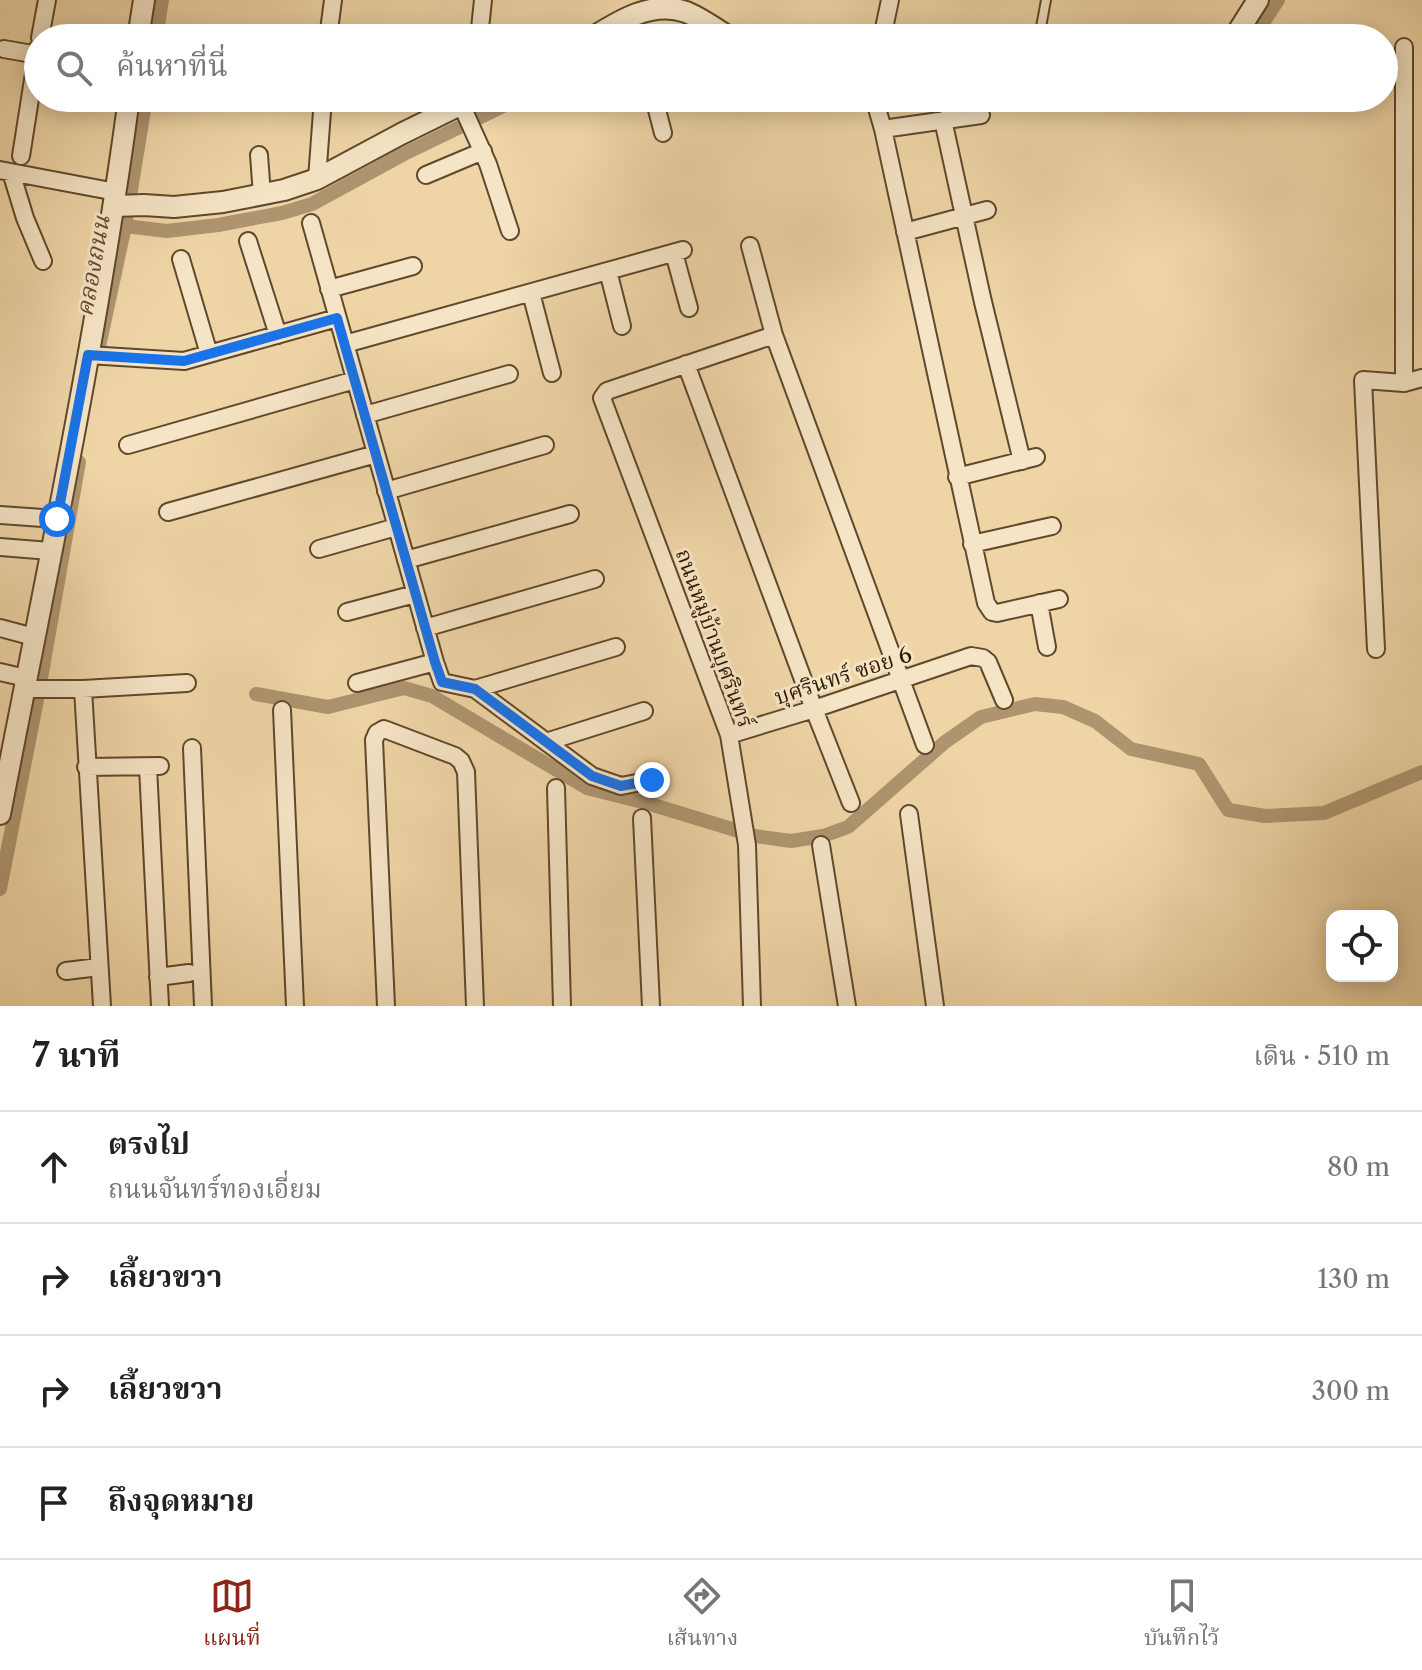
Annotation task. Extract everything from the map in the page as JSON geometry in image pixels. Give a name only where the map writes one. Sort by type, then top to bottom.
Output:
[{"type":"street","points":[[43,24],[47,0]]},
{"type":"street","points":[[140,24],[144,0]]},
{"type":"street","points":[[330,24],[333,0]]},
{"type":"street","points":[[480,24],[483,0]]},
{"type":"street","points":[[885,24],[890,0]]},
{"type":"street","points":[[1243,24],[1258,0]]},
{"type":"street","points":[[631,24],[633,13],[654,4],[683,10],[706,24]]},
{"type":"street","points":[[1404,47],[1404,383]]},
{"type":"street","points":[[4,49],[24,49]]},
{"type":"street","points":[[21,156],[28,112]]},
{"type":"street","points":[[0,814],[4,774],[37,686],[34,637],[88,355],[124,202],[128,112]]},
{"type":"street","points":[[317,179],[322,112]]},
{"type":"street","points":[[658,112],[663,133]]},
{"type":"street","points":[[878,112],[986,603],[992,612],[997,613],[1059,599]]},
{"type":"street","points":[[6,171],[124,202],[174,207],[223,202],[262,195],[317,179],[468,113],[510,231]]},
{"type":"street","points":[[883,129],[981,115]]},
{"type":"street","points":[[943,120],[964,216],[1029,459],[957,477]]},
{"type":"street","points":[[426,175],[483,151]]},
{"type":"street","points":[[259,155],[262,195]]},
{"type":"street","points":[[6,171],[43,261]]},
{"type":"street","points":[[905,232],[987,210]]},
{"type":"street","points":[[311,223],[442,682],[475,689],[592,776],[621,786],[652,780]]},
{"type":"street","points":[[248,241],[278,335]]},
{"type":"street","points":[[750,246],[774,335],[925,745]]},
{"type":"street","points":[[345,344],[678,252],[689,308]]},
{"type":"street","points":[[181,259],[209,354]]},
{"type":"street","points":[[329,289],[413,266]]},
{"type":"street","points":[[608,271],[622,326]]},
{"type":"street","points":[[531,293],[552,373]]},
{"type":"street","points":[[88,355],[184,361],[337,318]]},
{"type":"street","points":[[774,335],[686,364],[851,803]]},
{"type":"street","name":"ถนนหมู่บ้านบุศรินทร์","points":[[686,364],[607,391],[603,402],[729,735],[747,845],[752,1006]]},
{"type":"street","points":[[365,415],[509,374]]},
{"type":"street","points":[[1376,649],[1363,380],[1404,383],[1422,378]]},
{"type":"street","points":[[128,445],[355,380]]},
{"type":"street","points":[[386,491],[545,445]]},
{"type":"street","points":[[168,512],[376,454]]},
{"type":"street","points":[[406,560],[570,514]]},
{"type":"street","points":[[0,515],[57,519]]},
{"type":"street","points":[[972,544],[1052,526]]},
{"type":"street","points":[[319,549],[396,527]]},
{"type":"street","points":[[0,547],[50,551]]},
{"type":"street","points":[[425,628],[595,579]]},
{"type":"street","points":[[347,612],[415,594]]},
{"type":"street","points":[[1039,603],[1047,647]]},
{"type":"street","points":[[0,628],[34,637]]},
{"type":"street","points":[[475,689],[616,647]]},
{"type":"street","name":"บุศรินทร์ ซอย 6","points":[[729,735],[971,656],[988,662],[1004,700]]},
{"type":"street","points":[[357,683],[435,662]]},
{"type":"street","points":[[0,672],[37,686],[83,689],[187,683]]},
{"type":"street","points":[[83,689],[102,1006]]},
{"type":"street","points":[[282,710],[295,1006]]},
{"type":"street","points":[[546,742],[644,711]]},
{"type":"street","points":[[386,1006],[374,740],[377,733],[384,729],[455,756],[466,772],[475,1006]]},
{"type":"street","points":[[192,748],[203,1006]]},
{"type":"street","points":[[86,767],[154,766],[160,1006]]},
{"type":"street","points":[[556,788],[562,1006]]},
{"type":"street","points":[[909,814],[935,1006]]},
{"type":"street","points":[[642,818],[651,1006]]},
{"type":"street","points":[[821,845],[847,1006]]},
{"type":"street","points":[[66,971],[99,967]]},
{"type":"street","points":[[158,977],[189,973]]},
{"type":"lane","points":[[1042,24],[1046,0]]},
{"type":"waterway","name":"คลองถนน","points":[[158,24],[162,0]]},
{"type":"waterway","points":[[1262,24],[1278,0]]},
{"type":"waterway","name":"คลองถนน","points":[[98,351],[125,226],[144,112]]},
{"type":"waterway","points":[[125,226],[167,231],[218,225],[312,204],[404,154],[491,112]]},
{"type":"waterway","name":"คลองถนน","points":[[41,678],[79,462]]},
{"type":"waterway","points":[[256,694],[328,707],[404,688],[432,696],[587,788],[755,836],[791,841],[823,836],[848,827],[945,742],[981,717],[1035,704],[1063,707],[1095,721],[1131,749],[1199,764],[1228,810],[1265,816],[1324,813],[1422,772]]},
{"type":"waterway","name":"คลองถนน","points":[[0,889],[37,700]]},
{"type":"route","points":[[57,519],[88,355],[184,361],[337,318],[442,682],[475,689],[592,776],[621,786],[652,780]]}]
